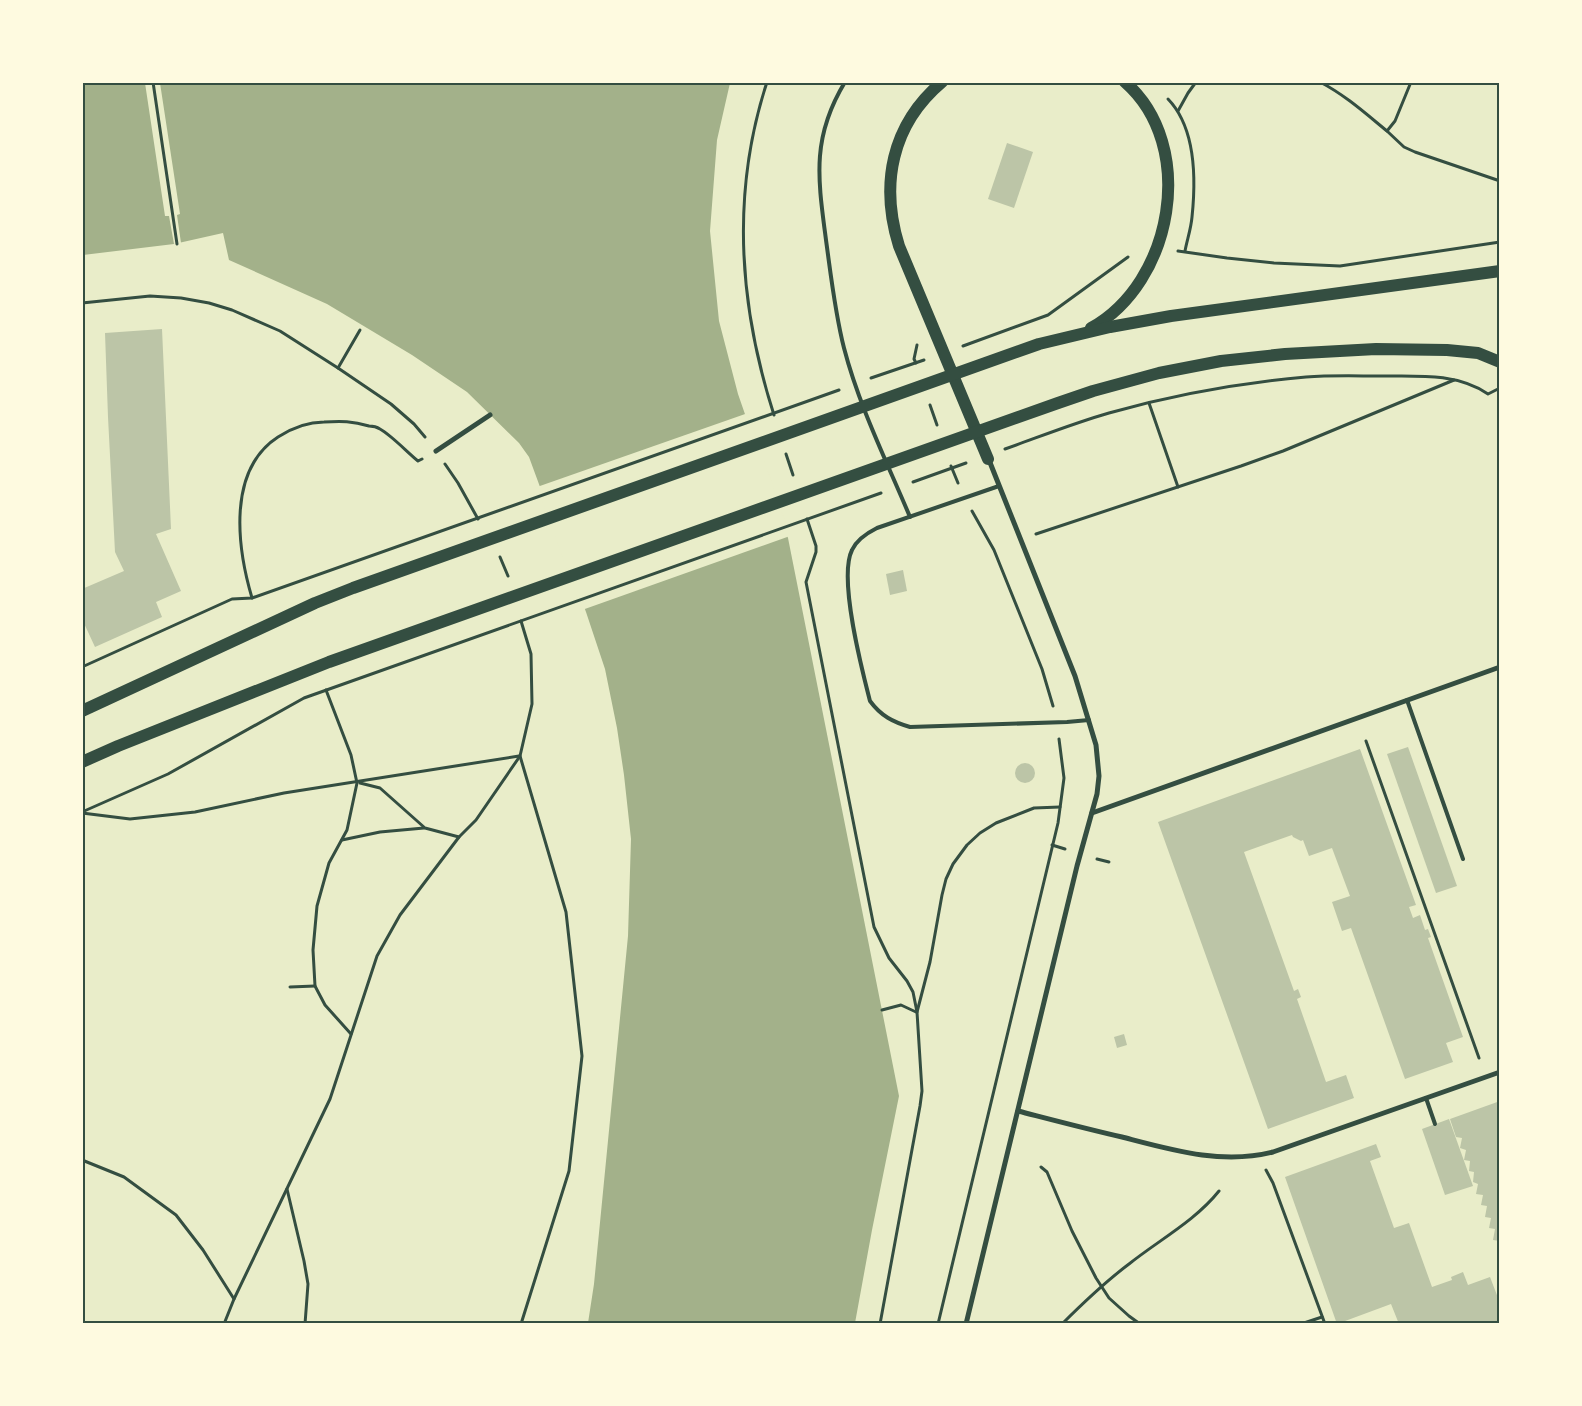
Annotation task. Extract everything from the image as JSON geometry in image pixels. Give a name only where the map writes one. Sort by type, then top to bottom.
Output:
[{"type":"main road","points":[[942,82],[922,102],[912,116],[897,145],[890,176],[890,205],[894,232],[904,259],[988,459]]},
{"type":"main road","points":[[1080,334],[1107,316],[1126,300],[1138,284],[1156,251],[1165,216],[1168,175],[1160,133],[1146,106],[1125,82]]},
{"type":"main road","points":[[82,711],[315,603],[354,588],[1039,344],[1171,316],[1500,271]]},
{"type":"main road","points":[[82,762],[127,742],[329,662],[1093,391],[1159,373],[1221,361],[1278,354],[1406,349],[1478,353],[1500,362]]},
{"type":"street","points":[[436,451],[490,415]]},
{"type":"street","points":[[966,1324],[1077,866],[1097,794],[1099,776],[1096,746],[1090,720],[1075,676],[988,459]]},
{"type":"street","points":[[1092,813],[1500,667]]},
{"type":"street","points":[[1018,1112],[1156,1146],[1197,1154],[1241,1158],[1274,1152],[1500,1072]]},
{"type":"lane","points":[[845,82],[828,116],[819,160],[820,188],[832,279],[844,348],[856,385],[872,429],[910,517]]},
{"type":"lane","points":[[999,486],[877,528],[863,536],[851,551],[847,578],[854,636],[870,701],[887,719],[910,727],[1090,720]]},
{"type":"lane","points":[[1407,700],[1463,859]]},
{"type":"lane","points":[[1426,1098],[1435,1124]]},
{"type":"path","points":[[153,82],[177,244]]},
{"type":"path","points":[[767,82],[746,178],[743,247],[748,300],[756,346],[776,420]]},
{"type":"path","points":[[1178,111],[1196,82]]},
{"type":"path","points":[[1320,82],[1355,104],[1404,147],[1500,181]]},
{"type":"path","points":[[1386,131],[1395,121],[1411,82]]},
{"type":"path","points":[[1177,250],[1265,262],[1340,266],[1500,242]]},
{"type":"path","points":[[956,348],[1031,322],[1048,314],[1131,255]]},
{"type":"path","points":[[82,303],[150,296],[181,298],[209,303],[232,310],[280,331],[391,404],[414,424],[458,483],[480,522]]},
{"type":"path","points":[[338,368],[360,330]]},
{"type":"path","points":[[862,382],[928,358]]},
{"type":"path","points":[[1000,451],[1106,414],[1149,402],[1224,387],[1308,377],[1434,376],[1455,380],[1481,389],[1488,394],[1500,388]]},
{"type":"path","points":[[994,550],[1283,451],[1455,380]]},
{"type":"path","points":[[82,667],[232,599],[252,598],[843,388]]},
{"type":"path","points":[[1149,402],[1178,487]]},
{"type":"path","points":[[252,598],[244,566],[239,518],[243,488],[253,463],[269,443],[291,428],[316,422],[349,421],[379,428],[418,461],[436,451]]},
{"type":"path","points":[[784,447],[796,483]]},
{"type":"path","points":[[906,484],[972,461]]},
{"type":"path","points":[[82,812],[168,774],[304,698],[888,491]]},
{"type":"path","points":[[938,1324],[1058,822],[1064,778],[1056,722],[1042,669],[994,550],[979,526],[966,498]]},
{"type":"path","points":[[804,510],[816,546],[816,552],[806,582],[874,927],[889,958],[913,992],[916,1012],[922,1091],[880,1324]]},
{"type":"path","points":[[499,555],[504,563],[509,581]]},
{"type":"path","points":[[224,1324],[234,1299],[330,1099],[377,956],[400,915],[459,837],[476,820],[520,756],[532,704],[531,654],[520,618]]},
{"type":"path","points":[[326,690],[351,755],[357,783],[347,830],[330,862],[317,906],[313,950],[315,986],[325,1005],[352,1034]]},
{"type":"path","points":[[1366,741],[1480,1058]]},
{"type":"path","points":[[82,812],[130,818],[194,812],[284,794],[520,756]]},
{"type":"path","points":[[520,756],[566,912],[582,1056],[569,1170],[521,1324]]},
{"type":"path","points":[[357,783],[380,788],[425,828]]},
{"type":"path","points":[[916,1012],[930,962],[942,895],[946,879],[953,864],[967,845],[980,833],[996,823],[1034,808],[1060,807]]},
{"type":"path","points":[[342,840],[380,832],[425,828],[459,837]]},
{"type":"path","points":[[290,987],[315,986]]},
{"type":"path","points":[[882,1010],[901,1006],[916,1012]]},
{"type":"path","points":[[1261,1155],[1325,1324]]},
{"type":"path","points":[[82,1160],[124,1177],[176,1215],[203,1250],[234,1299]]},
{"type":"path","points":[[1041,1167],[1046,1172],[1072,1231],[1101,1286],[1109,1298],[1140,1324]]},
{"type":"path","points":[[287,1189],[308,1284],[305,1324]]},
{"type":"path","points":[[1062,1324],[1101,1286],[1207,1206],[1219,1191]]},
{"type":"path","points":[[1302,1324],[1322,1317]]},
{"type":"shaded area","points":[[82,83],[730,83],[717,140],[710,231],[719,321],[738,394],[788,538],[899,1096],[855,1323],[588,1323],[594,1284],[628,936],[631,839],[617,728],[605,669],[529,457],[519,443],[467,392],[412,355],[327,304],[229,260],[223,233],[174,244],[83,255]]},
{"type":"pier","points":[[145,83],[160,83],[180,214],[177,215],[181,243],[174,244],[169,216],[165,216]]},
{"type":"pier","points":[[748,413],[790,536],[582,610],[537,487]]},
{"type":"building","points":[[1007,143],[1033,152],[1014,208],[988,199]]},
{"type":"building","points":[[162,329],[171,529],[156,534],[181,591],[156,602],[162,617],[95,647],[82,619],[82,589],[124,571],[115,552],[105,333]]},
{"type":"building","points":[[903,570],[907,591],[890,595],[886,574]]},
{"type":"building","points":[[1408,747],[1457,886],[1436,893],[1387,754]]},
{"type":"building","points":[[1360,749],[1416,905],[1409,907],[1413,918],[1420,915],[1425,930],[1428,929],[1431,937],[1428,938],[1463,1037],[1446,1043],[1453,1062],[1405,1079],[1351,928],[1342,931],[1332,902],[1350,896],[1332,848],[1309,856],[1303,840],[1301,841],[1292,835],[1244,852],[1294,991],[1298,989],[1301,997],[1297,999],[1326,1082],[1346,1075],[1354,1098],[1268,1129],[1158,822]]},
{"type":"building","points":[[1025,763],[1032,766],[1035,773],[1032,780],[1025,783],[1018,780],[1015,773],[1018,766]]},
{"type":"building","points":[[1124,1034],[1127,1045],[1117,1048],[1114,1037]]},
{"type":"building","points":[[1500,1101],[1500,1241],[1493,1240],[1495,1229],[1489,1228],[1491,1218],[1485,1217],[1487,1206],[1481,1205],[1483,1195],[1476,1194],[1478,1184],[1473,1182],[1474,1172],[1469,1171],[1470,1161],[1464,1160],[1466,1150],[1460,1148],[1462,1138],[1456,1137],[1450,1119]]},
{"type":"building","points":[[1449,1119],[1473,1186],[1445,1195],[1422,1129]]},
{"type":"building","points":[[1376,1144],[1381,1157],[1370,1161],[1394,1228],[1409,1223],[1432,1287],[1452,1280],[1451,1277],[1463,1272],[1468,1285],[1490,1277],[1500,1303],[1500,1324],[1399,1324],[1391,1304],[1337,1324],[1285,1177]]}]
